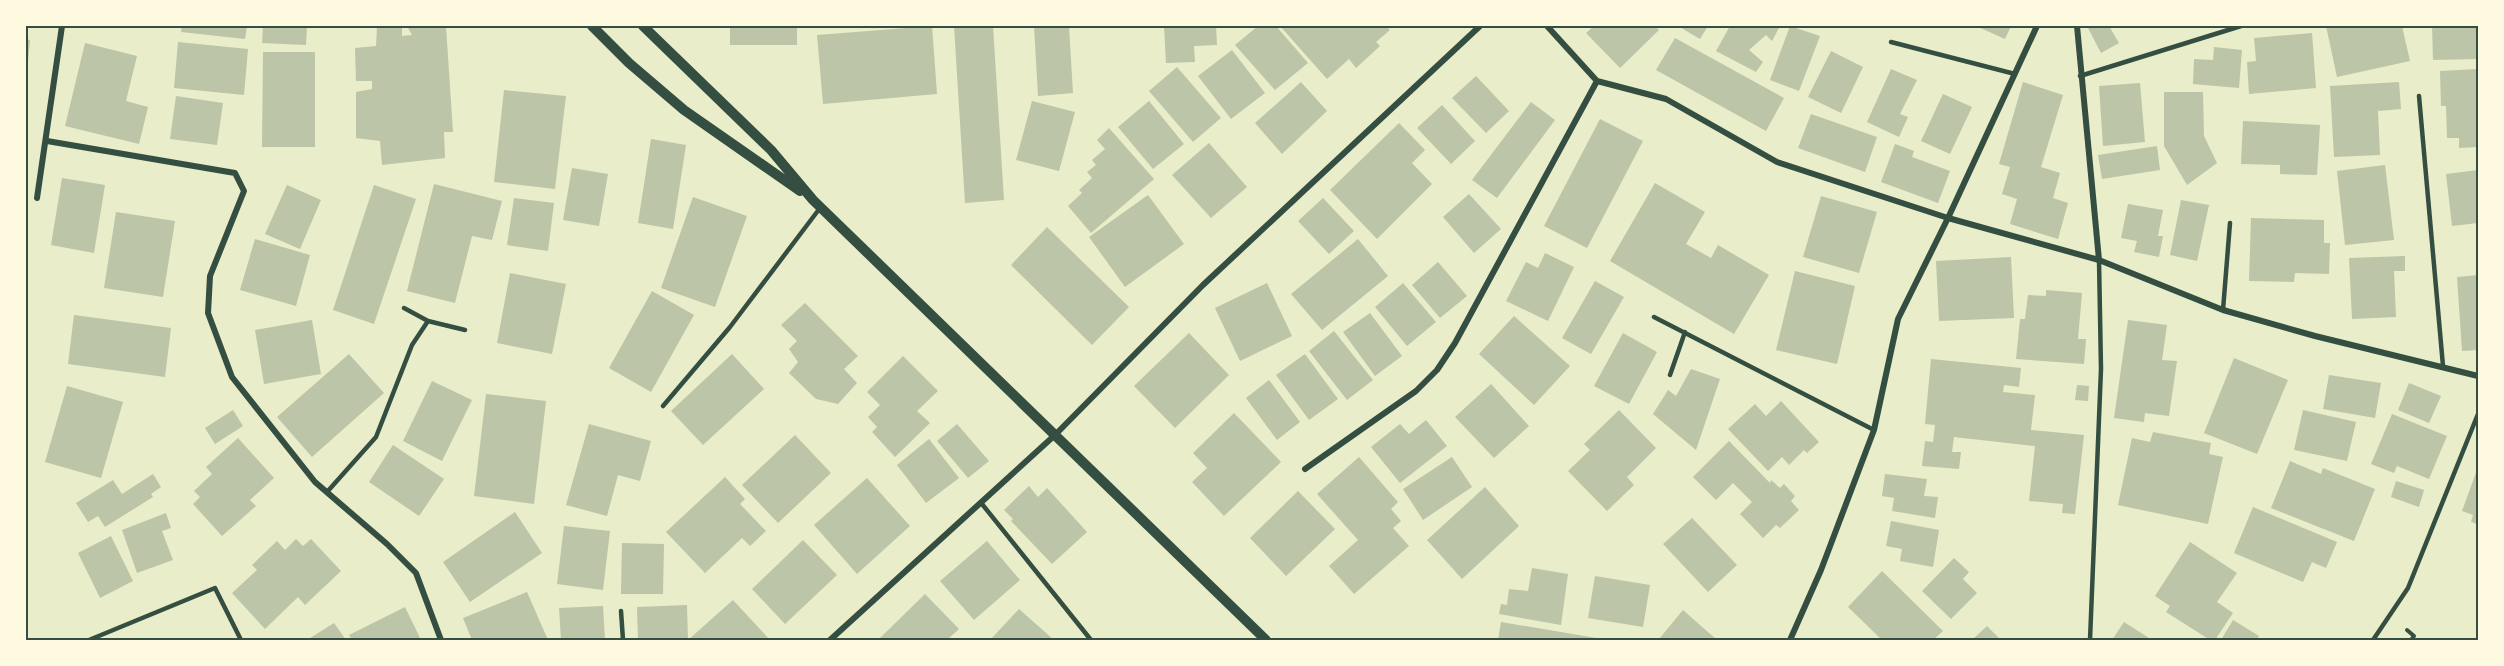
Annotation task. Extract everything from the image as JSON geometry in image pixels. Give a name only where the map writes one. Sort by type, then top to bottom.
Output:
[{"type":"street","points":[[38,198],[62,26]]},
{"type":"street","points":[[592,26],[629,63],[684,110],[817,204]]},
{"type":"street","points":[[643,26],[771,150],[817,204],[1266,640]]},
{"type":"street","points":[[830,640],[982,504],[1055,435],[1203,285],[1480,26]]},
{"type":"street","points":[[1548,26],[1597,81],[1666,99],[1777,162],[1948,218],[2099,260],[2223,310],[2314,336],[2478,376]]},
{"type":"street","points":[[1790,640],[1821,570],[1874,430],[1898,319],[1948,218],[2037,26]]},
{"type":"street","points":[[2077,26],[2099,260]]},
{"type":"street","points":[[1305,469],[1416,391],[1437,370],[1455,343],[1597,81]]},
{"type":"street","points":[[47,141],[235,173],[244,191],[210,276],[208,313],[232,377],[315,482],[387,544],[416,573],[441,640]]},
{"type":"lane","points":[[2080,76],[2241,26]]},
{"type":"lane","points":[[1891,42],[2015,74]]},
{"type":"lane","points":[[2419,96],[2443,366]]},
{"type":"lane","points":[[663,406],[730,327],[817,204]]},
{"type":"lane","points":[[2223,310],[2230,223]]},
{"type":"lane","points":[[2090,640],[2101,369],[2099,260]]},
{"type":"lane","points":[[404,308],[428,321],[465,330]]},
{"type":"lane","points":[[1654,317],[1874,430]]},
{"type":"lane","points":[[327,492],[376,437],[412,345],[428,321]]},
{"type":"lane","points":[[1670,375],[1685,332]]},
{"type":"lane","points":[[2373,640],[2408,588],[2478,414]]},
{"type":"lane","points":[[982,504],[1091,640]]},
{"type":"lane","points":[[89,640],[215,588],[241,640]]},
{"type":"lane","points":[[621,611],[623,640]]},
{"type":"building","points":[[182,26],[247,26],[245,39],[181,32]]},
{"type":"building","points":[[263,26],[307,26],[306,45],[262,43]]},
{"type":"building","points":[[402,26],[402,36],[412,35],[407,26],[446,26],[453,132],[444,132],[445,158],[382,165],[380,141],[356,138],[356,92],[372,89],[372,81],[356,81],[355,48],[376,46],[377,27]]},
{"type":"building","points":[[730,26],[797,26],[797,45],[730,45]]},
{"type":"building","points":[[932,26],[937,94],[823,104],[817,35]]},
{"type":"building","points":[[954,26],[993,26],[1004,200],[965,203]]},
{"type":"building","points":[[1034,26],[1069,26],[1073,93],[1038,96]]},
{"type":"building","points":[[1164,26],[1216,26],[1217,45],[1194,46],[1195,62],[1166,63]]},
{"type":"building","points":[[1258,26],[1276,26],[1308,63],[1275,90],[1235,45]]},
{"type":"building","points":[[1280,26],[1386,26],[1390,30],[1376,42],[1380,46],[1356,68],[1349,59],[1327,79]]},
{"type":"building","points":[[1594,26],[1655,26],[1659,30],[1620,68],[1586,33]]},
{"type":"building","points":[[1678,26],[1708,26],[1700,39]]},
{"type":"building","points":[[1730,26],[1780,26],[1772,41],[1766,35],[1749,50],[1763,62],[1756,72],[1716,51]]},
{"type":"building","points":[[1790,26],[1820,36],[1799,91],[1770,80]]},
{"type":"building","points":[[1976,26],[2011,26],[2005,39]]},
{"type":"building","points":[[2109,26],[2119,43],[2101,53],[2088,28]]},
{"type":"building","points":[[2326,26],[2402,26],[2410,61],[2337,77]]},
{"type":"building","points":[[2432,26],[2478,26],[2478,59],[2433,60]]},
{"type":"building","points":[[2312,33],[2316,88],[2249,94],[2247,62],[2256,61],[2254,38]]},
{"type":"building","points":[[1675,38],[1784,98],[1766,131],[1656,70]]},
{"type":"building","points":[[26,39],[30,40],[27,72],[26,72]]},
{"type":"building","points":[[178,42],[248,49],[244,95],[174,88]]},
{"type":"building","points":[[85,43],[137,56],[126,101],[148,107],[139,144],[65,126]]},
{"type":"building","points":[[2214,47],[2242,50],[2239,88],[2193,84],[2194,59],[2213,60]]},
{"type":"building","points":[[1232,50],[1265,93],[1231,119],[1198,76]]},
{"type":"building","points":[[1831,51],[1863,67],[1841,113],[1808,97]]},
{"type":"building","points":[[263,52],[315,52],[315,147],[262,147]]},
{"type":"building","points":[[1177,67],[1221,118],[1193,142],[1149,91]]},
{"type":"building","points":[[1891,69],[1917,80],[1900,114],[1908,117],[1899,137],[1867,122]]},
{"type":"building","points":[[2478,69],[2478,147],[2459,148],[2459,138],[2447,138],[2446,106],[2441,106],[2440,71]]},
{"type":"building","points":[[1476,76],[1509,111],[1486,133],[1452,98]]},
{"type":"building","points":[[1301,82],[1327,111],[1282,154],[1255,123]]},
{"type":"building","points":[[2023,82],[2063,95],[2041,167],[2060,173],[2053,198],[2068,203],[2058,239],[2010,224],[2017,199],[2002,194],[2010,167],[1999,164]]},
{"type":"building","points":[[2399,82],[2401,109],[2378,111],[2380,155],[2334,157],[2330,86]]},
{"type":"building","points":[[2140,83],[2145,142],[2103,146],[2099,86]]},
{"type":"building","points":[[504,90],[566,96],[555,189],[494,182]]},
{"type":"building","points":[[2164,92],[2203,92],[2204,136],[2217,163],[2187,185],[2164,146]]},
{"type":"building","points":[[1943,94],[1972,107],[1950,154],[1921,141]]},
{"type":"building","points":[[176,96],[223,103],[217,145],[170,139]]},
{"type":"building","points":[[1032,101],[1075,112],[1059,171],[1016,160]]},
{"type":"building","points":[[1149,101],[1184,144],[1153,169],[1118,127]]},
{"type":"building","points":[[1531,102],[1555,120],[1497,198],[1472,180]]},
{"type":"building","points":[[1442,105],[1475,141],[1451,164],[1417,128]]},
{"type":"building","points":[[1811,114],[1877,137],[1865,172],[1798,148]]},
{"type":"building","points":[[1600,119],[1643,141],[1587,248],[1544,226]]},
{"type":"building","points":[[2243,121],[2320,125],[2317,175],[2280,174],[2280,165],[2241,164]]},
{"type":"building","points":[[1399,123],[1425,150],[1412,163],[1432,184],[1377,239],[1330,190]]},
{"type":"building","points":[[1109,128],[1154,179],[1091,233],[1068,206],[1082,193],[1079,190],[1092,178],[1087,172],[1096,165],[1092,160],[1105,149],[1097,140]]},
{"type":"building","points":[[651,139],[686,145],[673,229],[638,223]]},
{"type":"building","points":[[1209,143],[1247,187],[1211,218],[1172,175]]},
{"type":"building","points":[[1895,144],[1914,151],[1912,157],[1950,171],[1938,203],[1881,182]]},
{"type":"building","points":[[2157,146],[2160,170],[2102,179],[2098,155]]},
{"type":"building","points":[[2385,165],[2394,240],[2345,245],[2337,171]]},
{"type":"building","points":[[572,168],[608,174],[599,226],[563,220]]},
{"type":"building","points":[[2478,170],[2478,223],[2452,226],[2446,174]]},
{"type":"building","points":[[62,178],[105,185],[94,253],[51,245]]},
{"type":"building","points":[[1655,183],[1705,212],[1686,244],[1711,258],[1718,245],[1769,275],[1734,334],[1610,261]]},
{"type":"building","points":[[434,184],[502,201],[492,240],[472,236],[455,303],[407,291]]},
{"type":"building","points":[[287,185],[321,200],[300,249],[265,234]]},
{"type":"building","points":[[374,185],[416,199],[374,324],[333,310]]},
{"type":"building","points":[[1469,194],[1501,229],[1474,253],[1443,217]]},
{"type":"building","points":[[1148,195],[1184,244],[1125,287],[1089,237]]},
{"type":"building","points":[[1821,196],[1877,212],[1859,273],[1803,257]]},
{"type":"building","points":[[693,197],[747,216],[715,307],[661,288]]},
{"type":"building","points":[[514,198],[554,203],[548,251],[507,245]]},
{"type":"building","points":[[1323,198],[1354,231],[1329,254],[1298,221]]},
{"type":"building","points":[[2181,200],[2209,205],[2197,261],[2170,255]]},
{"type":"building","points":[[2128,204],[2163,210],[2158,236],[2163,236],[2159,257],[2134,252],[2137,241],[2121,238]]},
{"type":"building","points":[[116,212],[175,221],[163,297],[104,288]]},
{"type":"building","points":[[2251,218],[2324,220],[2324,243],[2330,243],[2329,274],[2295,273],[2294,282],[2249,281]]},
{"type":"building","points":[[1047,227],[1129,307],[1092,345],[1011,265]]},
{"type":"building","points":[[255,239],[310,255],[296,306],[240,290]]},
{"type":"building","points":[[1358,239],[1388,276],[1322,330],[1291,294]]},
{"type":"building","points":[[1545,253],[1574,267],[1548,321],[1506,301],[1526,262],[1538,268]]},
{"type":"building","points":[[2405,256],[2405,271],[2394,271],[2396,317],[2352,319],[2349,258]]},
{"type":"building","points":[[2011,257],[2014,318],[1939,321],[1936,261]]},
{"type":"building","points":[[1438,262],[1467,296],[1440,318],[1412,285]]},
{"type":"building","points":[[1795,271],[1855,286],[1837,364],[1776,350]]},
{"type":"building","points":[[510,273],[566,284],[552,354],[497,343]]},
{"type":"building","points":[[2478,275],[2478,350],[2462,351],[2457,277]]},
{"type":"building","points":[[1595,281],[1624,297],[1591,354],[1562,338]]},
{"type":"building","points":[[1267,283],[1292,336],[1240,361],[1215,308]]},
{"type":"building","points":[[1403,283],[1436,322],[1407,346],[1375,307]]},
{"type":"building","points":[[2046,290],[2082,293],[2078,339],[2086,339],[2084,364],[2016,359],[2020,319],[2025,319],[2028,295],[2046,296]]},
{"type":"building","points":[[652,291],[694,315],[651,392],[609,368]]},
{"type":"building","points":[[805,303],[858,356],[844,369],[857,383],[838,404],[816,399],[789,373],[798,362],[789,349],[797,341],[781,325]]},
{"type":"building","points":[[1370,313],[1402,356],[1375,376],[1343,332]]},
{"type":"building","points":[[74,315],[171,328],[165,377],[68,364]]},
{"type":"building","points":[[1514,316],[1570,366],[1534,405],[1479,354]]},
{"type":"building","points":[[312,320],[321,374],[264,384],[255,330]]},
{"type":"building","points":[[2128,320],[2167,325],[2162,360],[2177,361],[2169,416],[2145,413],[2144,422],[2114,418]]},
{"type":"building","points":[[1334,331],[1373,380],[1347,400],[1309,351]]},
{"type":"building","points":[[1189,333],[1229,375],[1175,428],[1134,386]]},
{"type":"building","points":[[1623,333],[1657,352],[1629,404],[1594,386]]},
{"type":"building","points":[[349,354],[384,393],[312,457],[277,417]]},
{"type":"building","points":[[732,354],[764,389],[703,445],[671,411]]},
{"type":"building","points":[[1305,354],[1338,399],[1309,420],[1276,375]]},
{"type":"building","points":[[903,356],[938,391],[917,411],[930,423],[895,457],[872,432],[877,427],[868,417],[880,405],[867,392]]},
{"type":"building","points":[[2234,358],[2288,380],[2257,454],[2204,433]]},
{"type":"building","points":[[1931,359],[2021,368],[2019,387],[2004,385],[2003,392],[2035,395],[2031,430],[2084,435],[2075,514],[2062,513],[2063,504],[2029,501],[2035,446],[1954,437],[1952,452],[1961,452],[1959,469],[1922,466],[1925,441],[1933,442],[1935,425],[1925,424]]},
{"type":"building","points":[[1691,369],[1720,379],[1696,450],[1653,414],[1668,390],[1676,396]]},
{"type":"building","points":[[2329,375],[2381,383],[2375,418],[2323,409]]},
{"type":"building","points":[[1269,380],[1300,422],[1277,440],[1246,398]]},
{"type":"building","points":[[432,381],[472,400],[442,461],[403,441]]},
{"type":"building","points":[[2409,383],[2441,396],[2429,423],[2398,410]]},
{"type":"building","points":[[1491,384],[1529,426],[1494,458],[1455,417]]},
{"type":"building","points":[[2077,385],[2089,386],[2088,401],[2075,400]]},
{"type":"building","points":[[67,386],[123,402],[101,478],[45,462]]},
{"type":"building","points":[[486,394],[546,401],[534,504],[474,496]]},
{"type":"building","points":[[1781,401],[1819,442],[1807,453],[1804,450],[1789,465],[1782,457],[1768,471],[1728,429],[1755,404],[1766,416]]},
{"type":"building","points":[[233,410],[243,426],[215,444],[205,428]]},
{"type":"building","points":[[1619,410],[1656,448],[1627,477],[1634,485],[1607,511],[1568,471],[1590,450],[1584,444]]},
{"type":"building","points":[[2303,410],[2356,422],[2347,461],[2294,450]]},
{"type":"building","points":[[1234,413],[1281,462],[1224,516],[1192,482],[1207,468],[1193,453]]},
{"type":"building","points":[[2392,414],[2447,436],[2429,479],[2397,466],[2394,473],[2371,464]]},
{"type":"building","points":[[1426,420],[1447,446],[1400,483],[1371,447],[1400,424],[1409,434]]},
{"type":"building","points":[[589,424],[651,441],[640,481],[618,475],[607,516],[566,505]]},
{"type":"building","points":[[957,424],[989,461],[968,478],[937,441]]},
{"type":"building","points":[[2153,432],[2211,443],[2209,454],[2223,457],[2208,524],[2118,505],[2132,438],[2150,442]]},
{"type":"building","points":[[795,435],[831,473],[778,523],[742,485]]},
{"type":"building","points":[[238,438],[274,478],[250,500],[256,506],[222,536],[193,504],[200,497],[194,491],[212,474],[206,467]]},
{"type":"building","points":[[929,439],[959,478],[926,503],[897,465]]},
{"type":"building","points":[[1729,441],[1770,483],[1771,480],[1780,488],[1784,484],[1795,496],[1791,501],[1799,510],[1780,528],[1776,525],[1763,538],[1740,514],[1752,502],[1733,483],[1716,500],[1693,477]]},
{"type":"building","points":[[393,445],[444,479],[419,516],[369,482]]},
{"type":"building","points":[[1359,457],[1398,502],[1391,509],[1401,521],[1393,528],[1409,546],[1354,594],[1329,566],[1358,540],[1317,494]]},
{"type":"building","points":[[1452,457],[1472,487],[1423,520],[1403,489]]},
{"type":"building","points":[[2290,461],[2321,474],[2323,468],[2375,489],[2354,541],[2271,508]]},
{"type":"building","points":[[2478,467],[2478,524],[2471,522],[2473,515],[2462,511]]},
{"type":"building","points":[[153,474],[161,487],[151,494],[153,497],[105,527],[98,516],[88,522],[76,503],[113,480],[122,494]]},
{"type":"building","points":[[1885,474],[1927,479],[1924,496],[1938,497],[1935,518],[1892,511],[1894,498],[1882,496]]},
{"type":"building","points":[[725,477],[745,499],[740,504],[766,531],[750,546],[742,538],[705,573],[666,532]]},
{"type":"building","points":[[867,478],[910,526],[857,574],[814,525]]},
{"type":"building","points":[[2396,481],[2424,490],[2419,507],[2391,497]]},
{"type":"building","points":[[1029,486],[1038,497],[1047,488],[1087,532],[1052,564],[1011,521],[1013,519],[1004,510]]},
{"type":"building","points":[[1485,487],[1519,526],[1462,579],[1427,540]]},
{"type":"building","points":[[1298,491],[1335,529],[1286,576],[1250,538]]},
{"type":"building","points":[[2253,507],[2337,542],[2326,568],[2312,562],[2303,582],[2234,553]]},
{"type":"building","points":[[515,512],[542,553],[470,602],[443,562]]},
{"type":"building","points":[[166,513],[171,528],[162,531],[173,560],[137,573],[122,530]]},
{"type":"building","points":[[1692,518],[1737,565],[1708,592],[1663,544]]},
{"type":"building","points":[[1891,521],[1939,530],[1933,567],[1900,561],[1902,549],[1886,546]]},
{"type":"building","points":[[564,526],[610,531],[603,590],[557,584]]},
{"type":"building","points":[[111,536],[133,581],[100,598],[78,553]]},
{"type":"building","points":[[296,539],[303,546],[311,539],[341,571],[305,605],[298,597],[265,629],[232,593],[257,570],[252,565],[277,541],[285,550]]},
{"type":"building","points":[[803,540],[837,575],[785,624],[752,589]]},
{"type":"building","points":[[987,541],[1020,580],[974,620],[940,581]]},
{"type":"building","points":[[2190,542],[2237,573],[2217,602],[2233,613],[2215,640],[2210,640],[2166,612],[2170,606],[2155,596]]},
{"type":"building","points":[[622,543],[664,544],[663,594],[621,594]]},
{"type":"building","points":[[1954,558],[1969,572],[1963,579],[1977,593],[1951,619],[1922,591]]},
{"type":"building","points":[[1532,568],[1568,574],[1561,625],[1499,614],[1501,604],[1507,605],[1509,589],[1528,591]]},
{"type":"building","points":[[1882,571],[1943,631],[1933,640],[1882,640],[1848,607]]},
{"type":"building","points":[[1595,576],[1650,585],[1643,627],[1588,618]]},
{"type":"building","points":[[527,592],[548,640],[472,640],[463,618]]},
{"type":"building","points":[[925,594],[959,629],[947,640],[878,640]]},
{"type":"building","points":[[733,600],[770,640],[688,640]]},
{"type":"building","points":[[687,605],[688,640],[638,640],[637,607]]},
{"type":"building","points":[[603,606],[605,640],[561,640],[559,608]]},
{"type":"building","points":[[405,607],[421,640],[352,640],[349,635]]},
{"type":"building","points":[[1019,609],[1054,640],[990,640]]},
{"type":"building","points":[[1683,610],[1717,640],[1659,639]]},
{"type":"building","points":[[2233,620],[2259,636],[2257,640],[2221,640]]},
{"type":"building","points":[[1501,622],[1602,639],[1602,640],[1498,640]]},
{"type":"building","points":[[2124,622],[2152,640],[2112,640]]},
{"type":"building","points":[[334,623],[346,640],[307,640]]},
{"type":"building","points":[[1987,626],[2001,640],[1972,640]]}]
